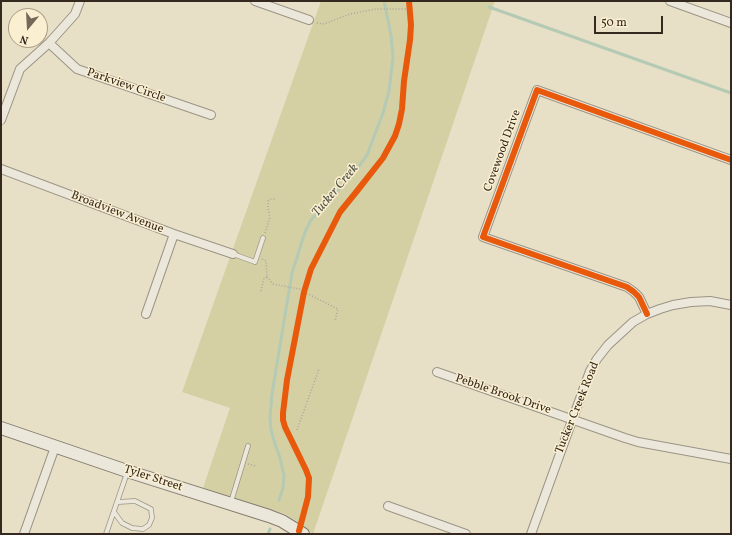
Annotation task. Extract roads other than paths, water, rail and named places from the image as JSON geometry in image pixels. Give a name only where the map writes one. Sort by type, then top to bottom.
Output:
[{"type":"street","points":[[1,120],[20,68],[50,43],[76,14],[80,1]]},
{"type":"street","points":[[254,1],[308,20]]},
{"type":"street","points":[[670,1],[731,23]]},
{"type":"street","name":"Parkview Circle","points":[[50,43],[77,69],[211,115]]},
{"type":"street","name":"Covewood Drive","points":[[647,314],[639,297],[626,287],[483,237],[537,90],[731,160]]},
{"type":"street","name":"Broadview Avenue","points":[[1,169],[174,234],[234,254]]},
{"type":"street","points":[[146,314],[174,234]]},
{"type":"street","name":"Tucker Creek Road","points":[[531,534],[590,371],[597,358],[608,345],[633,322],[647,314],[673,305],[710,301],[731,305]]},
{"type":"street","name":"Pebble Brook Drive","points":[[437,372],[638,442],[731,459]]},
{"type":"street","name":"Tyler Street","points":[[1,428],[127,471],[282,521],[303,534]]},
{"type":"street","points":[[24,534],[55,447]]},
{"type":"street","points":[[388,506],[466,534]]},
{"type":"lane","points":[[234,254],[255,262],[263,238]]},
{"type":"lane","points":[[230,504],[248,446]]},
{"type":"lane","points":[[106,534],[118,502],[127,471]]},
{"type":"lane","points":[[114,512],[122,523],[132,528],[143,529],[149,525],[152,518],[151,509],[135,501],[118,502]]},
{"type":"waterway","name":"Tucker Creek","points":[[279,500],[283,488],[284,475],[271,430],[270,418],[272,394],[292,273],[305,232],[311,220],[357,169],[367,155],[383,113],[389,91],[393,57],[391,35],[384,1]]},
{"type":"waterway","points":[[489,7],[731,93]]},
{"type":"waterway","name":"Tucker Creek","points":[[268,534],[270,529]]}]
